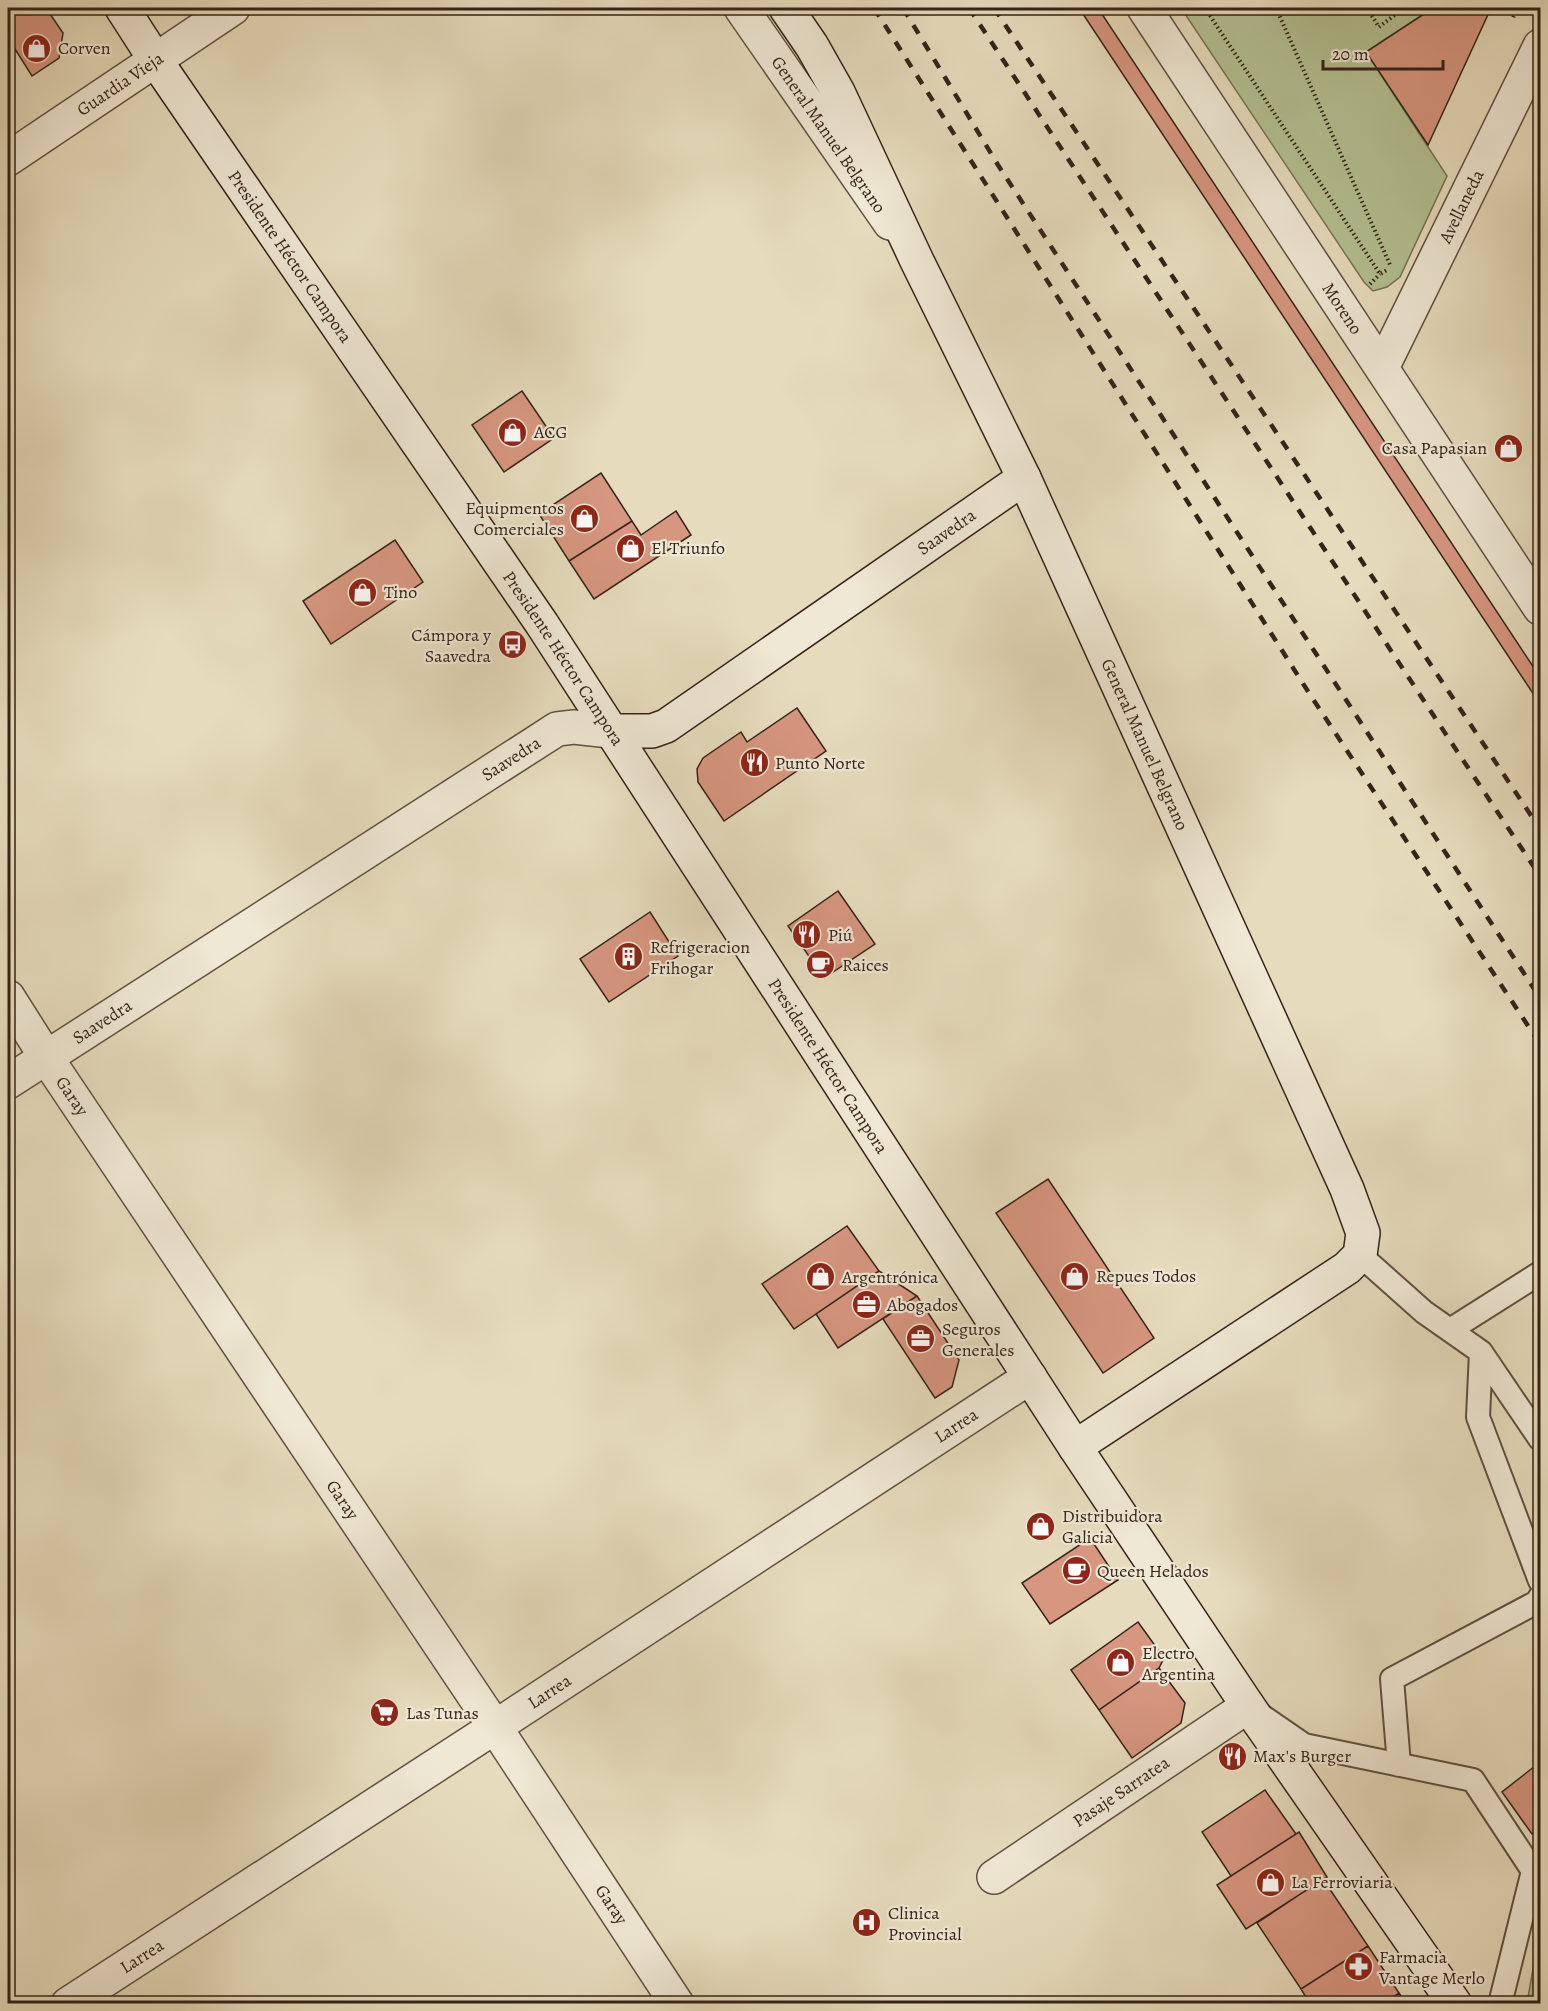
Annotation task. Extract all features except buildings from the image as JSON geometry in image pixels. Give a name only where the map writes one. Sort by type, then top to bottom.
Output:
[{"type":"street","name":"Presidente Héctor Campora","points":[[122,8],[542,624],[1075,1447],[1248,1706],[1455,2004]]},
{"type":"street","name":"Guardia Vieja","points":[[8,159],[233,8]]},
{"type":"street","name":"General Manuel Belgrano","points":[[741,8],[916,261]]},
{"type":"street","name":"General Manuel Belgrano","points":[[786,8],[812,46],[838,92],[916,261],[1024,478],[1347,1190],[1361,1244]]},
{"type":"street","name":"Moreno","points":[[1144,8],[1540,608]]},
{"type":"street","name":"Avellaneda","points":[[1382,368],[1540,46]]},
{"type":"street","name":"Saavedra","points":[[8,1082],[557,729],[574,727],[610,731],[652,731],[666,726],[1024,478]]},
{"type":"street","name":"Garay","points":[[8,997],[46,1058],[495,1727],[677,2004]]},
{"type":"street","points":[[1075,1447],[1347,1268],[1361,1244]]},
{"type":"street","name":"Larrea","points":[[68,2004],[1030,1377]]},
{"type":"street","name":"Pasaje Sarratea","points":[[994,1877],[1248,1706]]},
{"type":"lane","points":[[1361,1244],[1424,1312],[1481,1352],[1540,1439]]},
{"type":"lane","points":[[1450,1330],[1540,1273]]},
{"type":"lane","points":[[1481,1352],[1478,1417],[1540,1581]]},
{"type":"lane","points":[[1399,1765],[1392,1679],[1537,1602],[1540,1597]]},
{"type":"lane","points":[[1248,1706],[1304,1745],[1473,1780],[1533,1870],[1500,2004]]},
{"type":"path","points":[[1205,8],[1380,274],[1391,268],[1276,8]]},
{"type":"path","points":[[1367,8],[1379,27],[1404,8]]},
{"type":"path","points":[[1515,13],[1519,8]]},
{"type":"green space","points":[[1181,8],[1433,8],[1366,52],[1447,176],[1400,277],[1387,287],[1373,291],[1364,282]]},
{"type":"green space","points":[[1540,1929],[1540,2003],[1527,2003]]},
{"type":"railway","points":[[874,8],[1309,693],[1540,1044]]},
{"type":"railway","points":[[903,8],[998,165],[1540,998]]},
{"type":"railway","points":[[969,8],[1540,876]]},
{"type":"railway","points":[[994,8],[1540,829]]},
{"type":"place","name":"Corven","points":[[37,48]]},
{"type":"place","name":"ACG","points":[[513,432]]},
{"type":"place","name":"Casa Papasian","points":[[1508,448]]},
{"type":"place","name":"Equipmentos Comerciales","points":[[585,518]]},
{"type":"place","name":"El Triunfo","points":[[630,548]]},
{"type":"place","name":"Tino","points":[[363,592]]},
{"type":"place","name":"Cámpora y Saavedra","points":[[512,645]]},
{"type":"place","name":"Punto Norte","points":[[754,763]]},
{"type":"place","name":"Piú","points":[[807,935]]},
{"type":"place","name":"Refrigeracion Frihogar","points":[[629,957]]},
{"type":"place","name":"Raices","points":[[821,965]]},
{"type":"place","name":"Repues Todos","points":[[1075,1276]]},
{"type":"place","name":"Argentrónica","points":[[821,1277]]},
{"type":"place","name":"Abogados","points":[[866,1305]]},
{"type":"place","name":"Seguros Generales","points":[[921,1339]]},
{"type":"place","name":"Distribuidora Galicia","points":[[1041,1526]]},
{"type":"place","name":"Queen Helados","points":[[1076,1571]]},
{"type":"place","name":"Electro Argentina","points":[[1121,1663]]},
{"type":"place","name":"Las Tunas","points":[[385,1713]]},
{"type":"place","name":"Max's Burger","points":[[1232,1756]]},
{"type":"place","name":"La Ferroviaria","points":[[1270,1882]]},
{"type":"place","name":"Clinica Provincial","points":[[867,1923]]},
{"type":"place","name":"Farmacia Vantage Merlo","points":[[1358,1967]]}]
